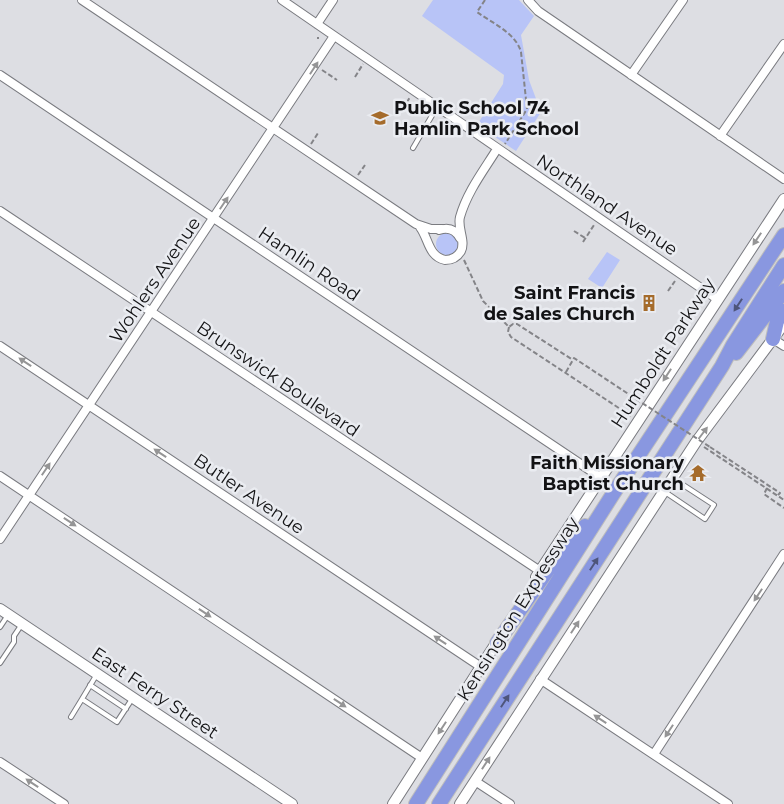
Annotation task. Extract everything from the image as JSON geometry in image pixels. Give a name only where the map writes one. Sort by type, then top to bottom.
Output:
[{"type":"highway","name":"Kensington Expressway","points":[[416,804],[614,494],[784,234]]},
{"type":"highway","points":[[439,804],[722,366],[733,345],[784,265]]},
{"type":"highway","points":[[722,366],[740,350],[784,291]]},
{"type":"highway","points":[[779,342],[777,321],[784,311]]},
{"type":"highway","points":[[497,642],[548,570],[614,494]]},
{"type":"street","points":[[82,0],[416,224],[426,235],[430,249],[438,258],[447,260],[456,257],[460,252],[462,244],[461,214]]},
{"type":"street","name":"Northland Avenue","points":[[282,0],[717,299]]},
{"type":"street","points":[[317,24],[333,0]]},
{"type":"street","points":[[528,0],[538,11],[784,180]]},
{"type":"street","points":[[631,75],[683,0]]},
{"type":"street","name":"Wohlers Avenue","points":[[0,539],[334,36]]},
{"type":"street","points":[[720,136],[784,44]]},
{"type":"street","name":"Hamlin Road","points":[[0,75],[600,477]]},
{"type":"street","points":[[430,249],[432,236],[436,231],[454,224],[461,214],[477,180],[497,149]]},
{"type":"street","name":"Humboldt Parkway","points":[[393,804],[600,477],[784,199]]},
{"type":"street","name":"Brunswick Boulevard","points":[[0,211],[540,571]]},
{"type":"street","points":[[416,224],[431,229],[451,229],[457,232],[462,244]]},
{"type":"street","points":[[460,804],[696,442],[779,342],[784,324]]},
{"type":"street","name":"Butler Avenue","points":[[0,346],[481,667]]},
{"type":"street","points":[[0,476],[422,758]]},
{"type":"street","points":[[654,754],[784,554]]},
{"type":"street","name":"East Ferry Street","points":[[4,612],[292,804]]},
{"type":"street","points":[[540,679],[728,804]]},
{"type":"street","points":[[0,762],[64,804]]},
{"type":"street","points":[[475,781],[510,804]]},
{"type":"lane","points":[[413,148],[437,107]]},
{"type":"lane","points":[[663,491],[706,519],[714,505],[672,478]]},
{"type":"lane","points":[[0,627],[4,612]]},
{"type":"lane","points":[[0,663],[14,642],[14,636],[22,624]]},
{"type":"lane","points":[[71,717],[97,674]]},
{"type":"lane","points":[[90,685],[126,709]]},
{"type":"lane","points":[[82,699],[117,722],[133,697]]},
{"type":"path","points":[[485,0],[477,12],[514,38],[519,44],[521,52],[528,105],[525,114],[505,144]]},
{"type":"path","points":[[320,68],[337,80]]},
{"type":"path","points":[[355,77],[361,68]]},
{"type":"path","points":[[403,109],[408,100]]},
{"type":"path","points":[[511,125],[515,128]]},
{"type":"path","points":[[309,146],[318,133]]},
{"type":"path","points":[[357,177],[365,165]]},
{"type":"path","points":[[583,242],[596,222]]},
{"type":"path","points":[[574,231],[585,238]]},
{"type":"path","points":[[464,260],[483,301],[509,327]]},
{"type":"path","points":[[668,291],[677,278]]},
{"type":"path","points":[[509,327],[517,324],[573,360],[574,358],[780,493],[778,495]]},
{"type":"path","points":[[682,326],[686,329]]},
{"type":"path","points":[[509,327],[508,332],[511,337],[631,416]]},
{"type":"path","points":[[565,372],[573,360]]},
{"type":"path","points":[[704,447],[778,495],[783,499],[779,503]]},
{"type":"path","points":[[767,488],[764,494],[784,508]]},
{"type":"shaded area","points":[[433,0],[519,0],[534,16],[521,35],[529,80],[541,112],[516,151],[477,125],[503,84],[504,75],[422,16]]},
{"type":"shaded area","points":[[447,233],[455,236],[458,244],[455,252],[447,255],[439,252],[436,244],[439,236]]},
{"type":"shaded area","points":[[607,252],[620,260],[602,288],[588,279]]},
{"type":"place","name":"Public School 74 Hamlin Park School","points":[[380,118]]},
{"type":"place","name":"Saint Francis de Sales Church","points":[[649,303]]},
{"type":"place","name":"Faith Missionary Baptist Church","points":[[698,473]]}]
